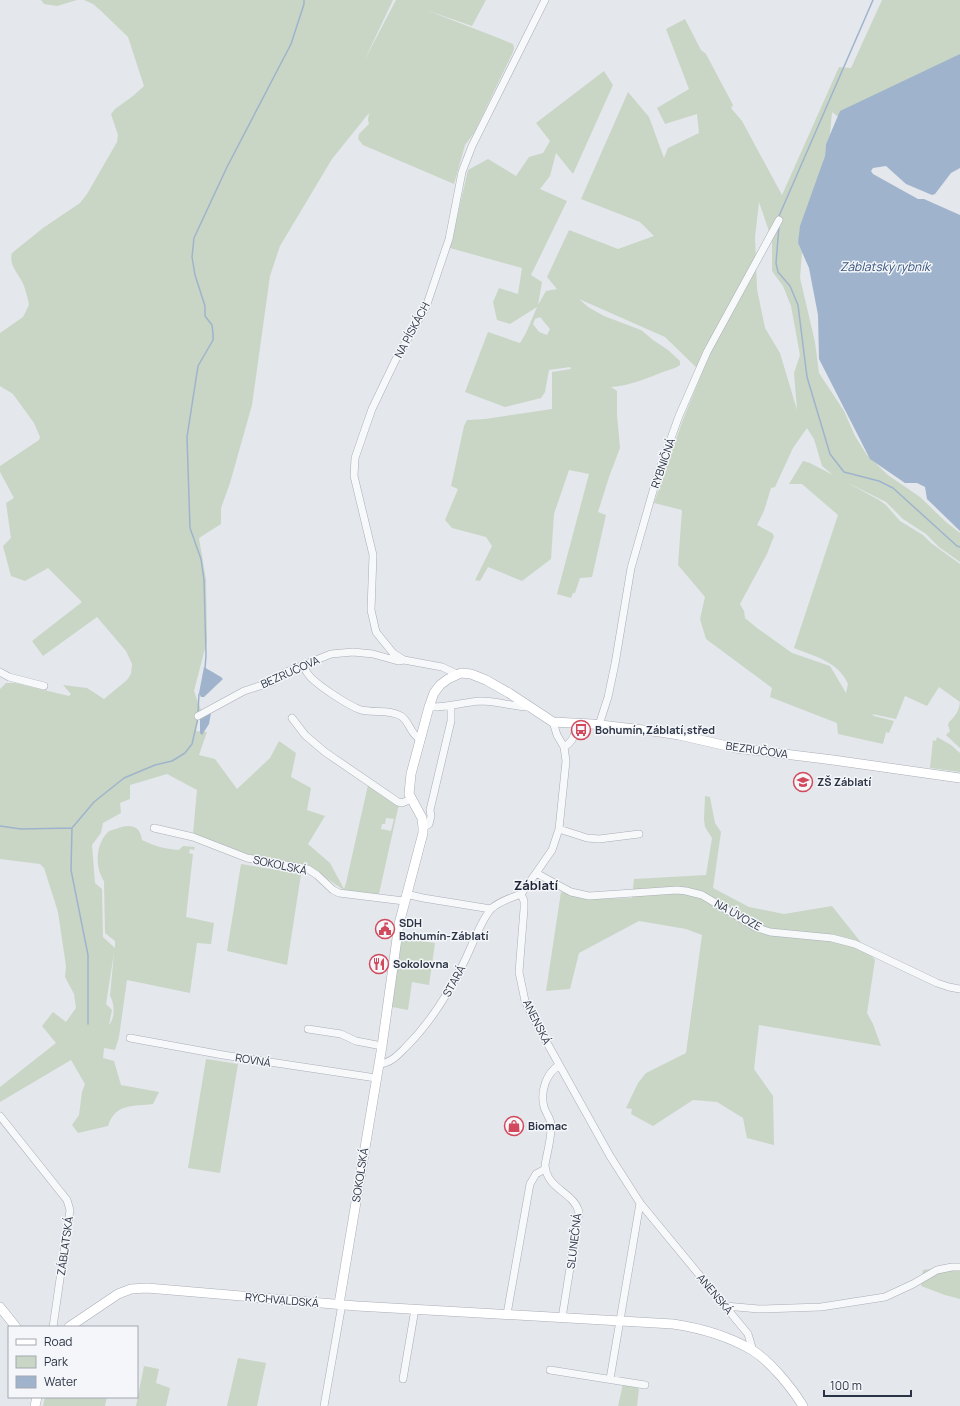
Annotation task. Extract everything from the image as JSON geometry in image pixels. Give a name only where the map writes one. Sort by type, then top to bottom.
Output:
[{"type":"main road","name":"BEZRUČOVA","points":[[457,674],[471,674],[486,680],[553,722],[599,725],[679,735],[736,748],[960,778]]},
{"type":"main road","points":[[423,828],[422,818],[411,799],[409,790],[410,779],[429,706],[434,693],[440,685],[457,674]]},
{"type":"main road","name":"SOKOLSKÁ","points":[[340,1304],[382,1046],[398,929],[423,828]]},
{"type":"main road","name":"RYCHVALDSKÁ","points":[[69,1326],[118,1294],[131,1289],[147,1288],[340,1304],[620,1322],[674,1324],[701,1329],[736,1342],[753,1351],[781,1376],[803,1406]]},
{"type":"main road","points":[[0,1307],[15,1326]]},
{"type":"street","name":"NA PÍSKÁCH","points":[[404,660],[393,653],[376,632],[371,610],[373,555],[354,476],[356,458],[372,409],[395,361],[426,307],[449,239],[462,172],[472,146],[545,0]]},
{"type":"street","name":"RYBNIČNÁ","points":[[599,725],[608,697],[615,664],[631,568],[657,477],[679,416],[707,352],[779,220]]},
{"type":"street","name":"BEZRUČOVA","points":[[198,716],[244,691],[272,682],[286,672],[331,654],[353,652],[373,654],[398,661],[404,660],[442,667],[457,674]]},
{"type":"street","points":[[304,666],[307,673],[313,679],[348,705],[362,710],[393,713],[401,716],[407,722],[414,736],[420,740]]},
{"type":"street","points":[[0,672],[8,677],[44,686]]},
{"type":"street","points":[[429,706],[451,706],[483,701],[530,707]]},
{"type":"street","points":[[423,828],[429,824],[431,816],[430,810],[451,721],[451,706]]},
{"type":"street","points":[[292,718],[305,735],[325,752],[392,798],[400,803],[411,799]]},
{"type":"street","points":[[405,898],[423,898],[491,909],[502,902],[521,894],[554,845],[559,829],[566,770],[564,747],[557,735],[553,722]]},
{"type":"street","points":[[564,747],[572,741],[576,724]]},
{"type":"street","name":"SOKOLSKÁ","points":[[154,828],[192,837],[247,858],[308,869],[333,890],[339,893],[405,898]]},
{"type":"street","points":[[559,829],[587,838],[599,839],[640,834]]},
{"type":"street","name":"NA ÚVOZE","points":[[536,873],[571,892],[589,896],[677,890],[694,892],[702,895],[762,930],[832,938],[856,944],[937,983],[960,989]]},
{"type":"street","name":"ANENSKÁ","points":[[521,894],[524,905],[519,972],[525,1001],[536,1023],[610,1156],[640,1203],[748,1334],[753,1351]]},
{"type":"street","name":"STARÁ","points":[[379,1064],[390,1062],[395,1058],[430,1021],[446,996],[491,909]]},
{"type":"street","points":[[308,1029],[341,1034],[356,1041],[382,1046]]},
{"type":"street","name":"ROVNÁ","points":[[130,1038],[223,1055],[376,1078]]},
{"type":"street","points":[[507,1314],[530,1184],[532,1178],[536,1174],[545,1169],[551,1124],[544,1108],[543,1101],[545,1084],[550,1072],[559,1065]]},
{"type":"street","name":"ZÁBLATSKÁ","points":[[0,1116],[67,1200],[70,1210],[53,1326]]},
{"type":"street","name":"SLUNEČNÁ","points":[[545,1169],[550,1181],[573,1200],[579,1212],[562,1318]]},
{"type":"street","points":[[610,1379],[640,1203]]},
{"type":"street","points":[[725,1306],[759,1309],[821,1307],[886,1297],[937,1270],[960,1267]]},
{"type":"street","name":"SOKOLSKÁ","points":[[324,1406],[340,1304]]},
{"type":"street","points":[[403,1379],[416,1309]]},
{"type":"street","points":[[550,1370],[645,1385]]},
{"type":"green space","points":[[41,0],[77,0],[57,6],[44,4]]},
{"type":"green space","points":[[84,0],[393,0],[364,61],[396,0],[486,0],[472,26],[426,10],[513,44],[514,48],[474,133],[465,145],[454,184],[363,145],[358,139],[359,134],[369,124],[369,113],[332,159],[280,246],[270,276],[252,405],[230,483],[221,508],[221,524],[199,538],[206,580],[207,641],[194,691],[201,710],[198,715],[196,731],[207,732],[199,755],[215,759],[237,789],[270,758],[279,741],[296,753],[291,777],[311,788],[307,810],[325,816],[308,844],[330,863],[344,889],[368,785],[399,804],[379,894],[344,890],[311,868],[249,855],[193,834],[197,790],[167,774],[130,785],[130,799],[120,803],[121,813],[103,823],[101,833],[92,845],[95,883],[102,889],[103,937],[115,948],[115,941],[105,933],[104,881],[99,870],[99,850],[104,837],[109,831],[120,827],[129,826],[136,828],[139,831],[142,840],[155,846],[179,850],[183,846],[195,847],[194,850],[190,849],[189,853],[193,854],[186,917],[214,923],[211,944],[197,943],[190,993],[127,980],[119,1037],[115,1050],[104,1048],[103,1058],[114,1061],[121,1085],[159,1092],[153,1104],[126,1107],[121,1109],[111,1118],[108,1126],[78,1133],[72,1125],[79,1115],[82,1092],[85,1084],[71,1060],[0,1102],[0,1087],[56,1043],[42,1026],[53,1012],[66,1022],[76,1008],[74,994],[65,977],[66,966],[58,912],[44,868],[40,864],[0,859],[0,689],[6,683],[15,683],[69,696],[71,694],[63,685],[87,688],[104,699],[127,680],[131,674],[132,664],[126,651],[97,617],[43,656],[32,641],[82,602],[48,568],[25,581],[11,576],[3,546],[11,538],[6,503],[14,498],[0,472],[0,466],[39,440],[40,437],[34,423],[13,394],[0,386],[0,333],[23,317],[29,305],[24,286],[13,266],[11,257],[12,253],[43,228],[80,203],[87,194],[117,142],[118,135],[111,114],[115,109],[144,86],[128,37],[93,4]],"holes":[[[386,818],[394,819],[391,831],[381,829],[382,824],[385,824]],[[114,953],[110,996],[114,1011],[109,1025],[112,1010],[106,1004]]]},
{"type":"green space","points":[[882,0],[960,0],[960,64],[841,119],[832,112],[830,134],[826,144],[825,156],[798,243],[802,252],[800,278],[815,342],[819,373],[844,411],[855,436],[867,455],[888,475],[920,497],[960,533],[960,562],[939,547],[926,534],[903,519],[886,502],[846,482],[886,505],[900,521],[923,535],[931,543],[960,564],[960,702],[939,687],[927,706],[905,696],[896,719],[872,714],[874,716],[894,721],[889,733],[886,732],[883,744],[838,734],[837,723],[770,697],[772,688],[706,639],[700,619],[705,597],[678,565],[682,510],[654,503],[682,422],[702,373],[665,337],[579,299],[588,307],[604,316],[641,330],[668,350],[680,361],[680,365],[639,381],[611,387],[617,391],[617,415],[620,448],[598,512],[606,515],[592,577],[580,578],[575,593],[573,593],[571,598],[557,594],[589,474],[569,470],[554,514],[551,559],[522,581],[488,567],[480,581],[475,580],[492,546],[486,537],[452,528],[445,520],[458,489],[451,486],[464,426],[467,420],[485,419],[552,409],[552,372],[571,369],[570,367],[549,370],[545,392],[541,398],[505,407],[465,392],[488,332],[520,343],[537,307],[510,324],[497,320],[493,302],[499,288],[518,294],[522,268],[450,248],[468,170],[488,159],[516,176],[529,157],[543,153],[550,141],[536,123],[604,71],[613,85],[573,174],[556,153],[550,176],[540,189],[567,201],[531,275],[542,282],[538,305],[546,291],[557,289],[547,277],[569,230],[618,249],[654,236],[640,222],[581,199],[628,92],[649,117],[664,158],[668,148],[699,133],[697,114],[665,124],[657,108],[689,89],[666,29],[685,19],[701,50],[706,54],[733,105],[731,108],[742,121],[782,195],[839,67],[851,68]],"holes":[[[759,202],[772,240],[772,271],[783,286],[791,306],[800,355],[794,373],[797,410],[780,353],[765,328],[757,289],[755,237]],[[540,317],[550,329],[547,335],[539,332],[533,324],[535,319]],[[807,428],[814,439],[822,466],[833,475],[803,461],[789,484],[802,484],[838,515],[794,648],[818,657],[839,670],[848,684],[846,693],[830,666],[792,653],[745,618],[744,611],[740,604],[767,554],[774,536],[772,533],[757,525],[764,511],[771,488],[775,487],[793,448]]]},
{"type":"green space","points":[[960,702],[960,748],[946,735],[950,731],[948,725],[949,722],[956,714]]},
{"type":"green space","points":[[937,737],[951,745],[960,753],[960,772],[930,768],[933,740],[936,741]]},
{"type":"green space","points":[[705,796],[710,797],[715,823],[721,832],[713,888],[749,907],[784,914],[832,906],[875,960],[867,1013],[873,1024],[881,1046],[759,1025],[754,1069],[773,1096],[774,1145],[747,1138],[743,1118],[717,1102],[693,1100],[653,1126],[631,1114],[632,1109],[626,1108],[638,1083],[646,1073],[686,1053],[702,935],[686,929],[639,921],[579,953],[570,989],[546,991],[561,892],[587,899],[632,898],[634,879],[706,875],[712,838],[705,827]]},
{"type":"green space","points":[[241,864],[301,874],[287,965],[227,951]]},
{"type":"green space","points":[[402,938],[435,943],[429,985],[412,982],[408,1010],[392,1007]]},
{"type":"green space","points":[[206,1059],[238,1064],[220,1173],[188,1168]]},
{"type":"green space","points":[[960,1265],[960,1299],[921,1286],[923,1270]]},
{"type":"green space","points":[[238,1358],[266,1363],[257,1406],[227,1406]]},
{"type":"green space","points":[[144,1366],[159,1369],[156,1383],[170,1388],[166,1406],[136,1406]]},
{"type":"green space","points":[[623,1384],[639,1389],[637,1406],[618,1406]]},
{"type":"green space","points":[[45,1398],[107,1398],[105,1406],[43,1406]]},
{"type":"water","name":"Záblatský rybník","points":[[960,54],[960,168],[951,173],[935,194],[932,195],[906,184],[886,166],[873,168],[871,171],[873,174],[918,199],[924,199],[960,215],[960,531],[927,499],[925,487],[917,483],[905,483],[870,459],[819,359],[818,315],[809,268],[798,243],[800,226],[825,156],[826,144],[840,111]]},
{"type":"water","points":[[204,667],[223,679],[204,697],[201,697],[199,693]]},
{"type":"water","points":[[211,713],[209,724],[202,735],[200,733],[200,719]]},
{"type":"waterway","points":[[205,669],[204,580],[201,559],[190,528],[187,437],[198,366],[213,340],[213,334],[212,325],[205,316],[205,306],[195,275],[192,257],[194,238],[227,167],[291,44],[304,0]]},
{"type":"waterway","points":[[779,218],[873,0]]},
{"type":"waterway","points":[[779,226],[776,263],[778,272],[790,286],[798,305],[807,377],[830,454],[844,472],[879,481],[893,488],[957,546],[960,547]]},
{"type":"waterway","points":[[209,671],[221,678],[220,680]]},
{"type":"waterway","points":[[198,712],[199,694]]},
{"type":"waterway","points":[[88,1024],[88,955],[71,870],[72,828],[94,802],[124,778],[155,765],[172,761],[185,753],[192,744],[198,718]]},
{"type":"waterway","points":[[0,826],[21,829],[72,828]]},
{"type":"place","name":"Bohumín,Záblatí,střed","points":[[581,730]]},
{"type":"place","name":"ZŠ Záblatí","points":[[803,782]]},
{"type":"place","name":"SDH Bohumín-Záblatí","points":[[385,929]]},
{"type":"place","name":"Sokolovna","points":[[379,964]]},
{"type":"place","name":"Biomac","points":[[514,1126]]},
{"type":"district","name":"Záblatí","points":[[536,885]]}]
